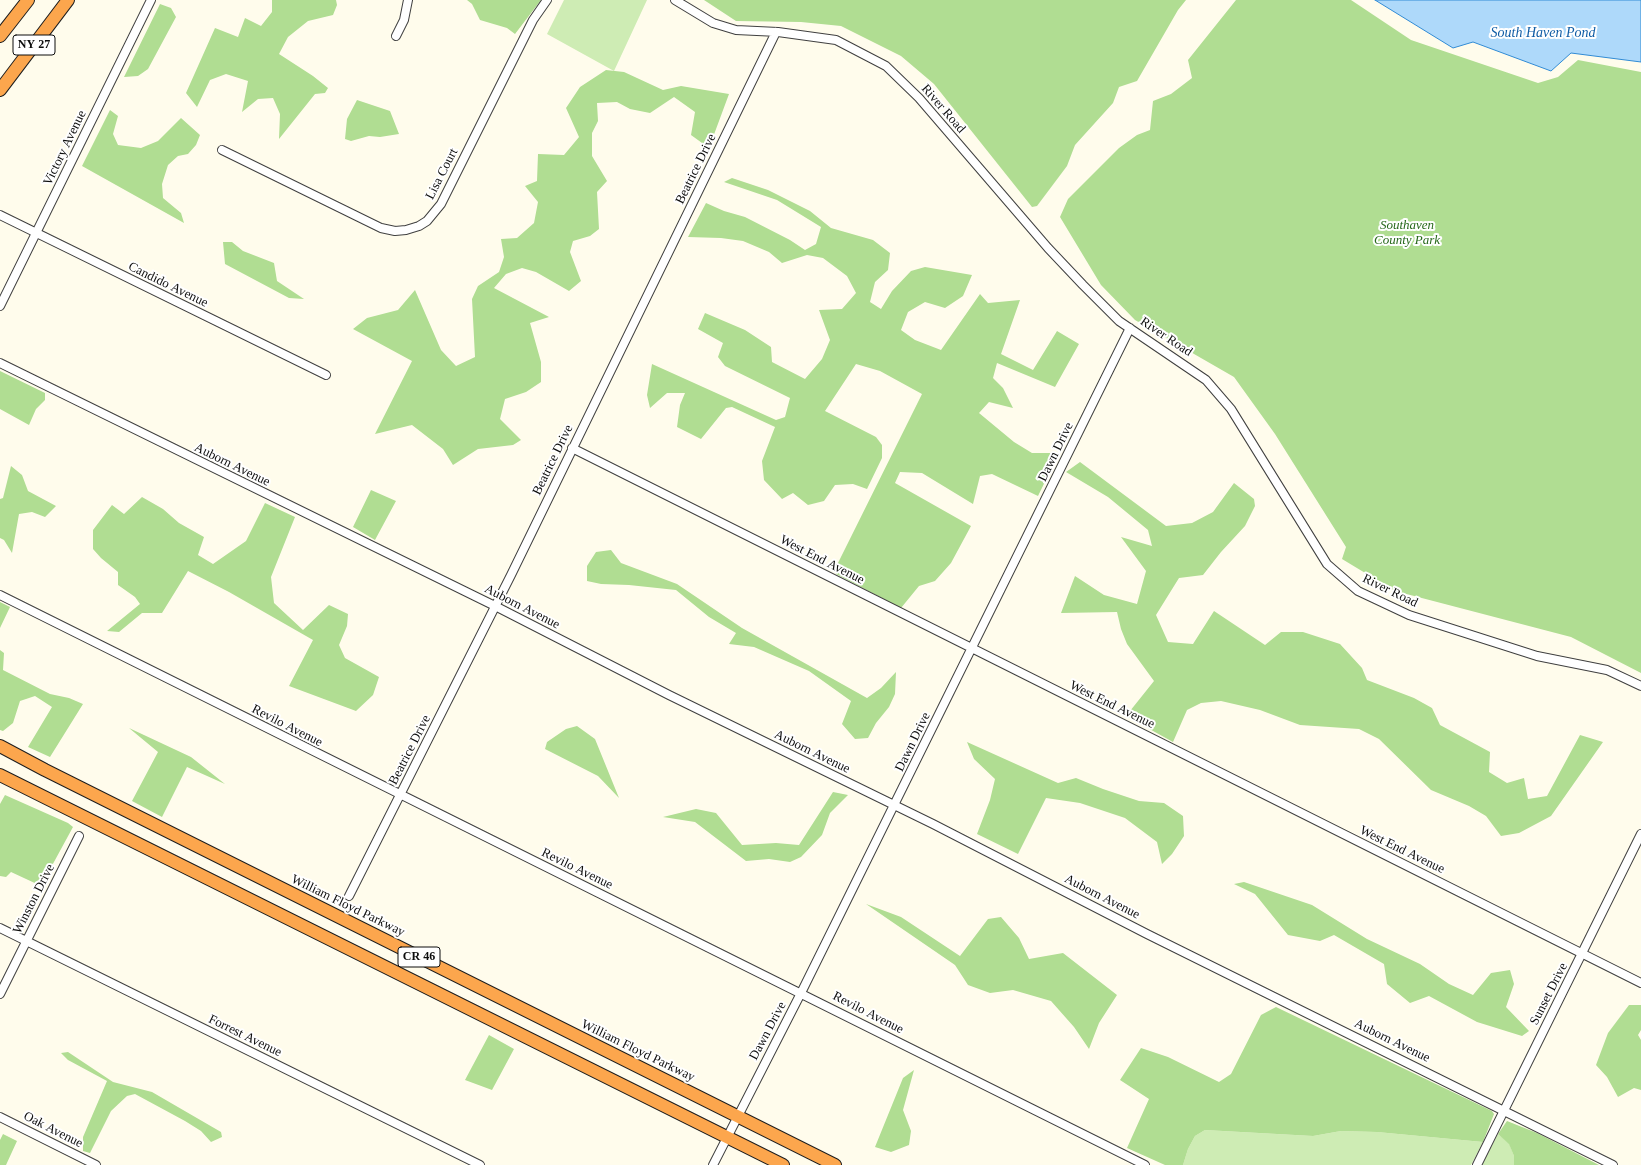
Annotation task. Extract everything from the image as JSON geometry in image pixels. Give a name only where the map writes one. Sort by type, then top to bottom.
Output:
[{"type":"highway","name":"NY 27","points":[[0,36],[28,0]]},
{"type":"highway","name":"NY 27","points":[[0,90],[68,0]]},
{"type":"highway","name":"William Floyd Parkway","points":[[0,746],[45,770],[835,1165]]},
{"type":"highway","name":"CR 46","points":[[0,775],[783,1165]]},
{"type":"street","name":"Victory Avenue","points":[[0,306],[151,0]]},
{"type":"street","points":[[396,36],[404,20],[408,0]]},
{"type":"street","name":"Lisa Court","points":[[222,150],[381,228],[395,231],[406,230],[419,226],[427,221],[441,204],[533,20],[548,0]]},
{"type":"street","name":"River Road","points":[[675,0],[714,23],[736,30],[776,32],[836,40],[886,66],[919,98],[1048,248],[1119,321],[1206,380],[1226,403],[1327,564],[1358,591],[1423,620],[1537,656],[1607,670],[1641,686]]},
{"type":"street","name":"Beatrice Drive","points":[[349,896],[494,606],[776,32]]},
{"type":"street","name":"Candido Avenue","points":[[0,215],[326,376]]},
{"type":"street","name":"Dawn Drive","points":[[714,1165],[895,806],[1130,328]]},
{"type":"street","name":"Auborn Avenue","points":[[0,363],[494,606],[668,695],[895,806],[1148,934],[1613,1165]]},
{"type":"street","name":"West End Avenue","points":[[572,448],[972,650],[1641,983]]},
{"type":"street","name":"Revilo Avenue","points":[[0,595],[400,796],[801,993],[1145,1165]]},
{"type":"street","name":"Sunset Drive","points":[[1477,1165],[1641,834]]},
{"type":"street","name":"Winston Drive","points":[[0,994],[79,836]]},
{"type":"street","name":"Forrest Avenue","points":[[0,928],[480,1165]]},
{"type":"street","name":"Oak Avenue","points":[[0,1117],[96,1165]]},
{"type":"green space","points":[[272,0],[336,0],[337,5],[333,15],[308,21],[288,37],[279,54],[313,76],[328,88],[325,93],[315,94],[279,139],[280,114],[273,98],[258,99],[242,112],[248,81],[226,74],[210,80],[197,107],[186,93],[215,28],[238,37],[245,18],[261,26],[272,12]]},
{"type":"green space","points":[[467,0],[541,0],[515,34],[507,28],[480,20],[472,4]]},
{"type":"green space","points":[[564,0],[647,0],[614,71],[547,34]]},
{"type":"green space","points":[[704,0],[1186,0],[1178,10],[1137,81],[1119,87],[1113,103],[1075,145],[1067,166],[1037,206],[1032,207],[934,84],[901,56],[841,26],[801,22],[736,21]]},
{"type":"green space","name":"Southaven County Park","points":[[1236,0],[1351,0],[1411,40],[1538,83],[1558,77],[1578,60],[1641,72],[1641,673],[1571,637],[1395,591],[1342,559],[1346,547],[1275,434],[1234,377],[1135,320],[1101,285],[1060,217],[1068,199],[1119,148],[1137,135],[1150,130],[1153,101],[1171,94],[1192,78],[1188,60]]},
{"type":"green space","points":[[160,4],[171,8],[176,17],[148,69],[138,76],[124,77]]},
{"type":"green space","points":[[606,70],[624,72],[663,90],[681,86],[729,94],[709,148],[691,135],[695,112],[674,97],[650,113],[630,109],[617,102],[597,103],[598,121],[592,133],[592,156],[607,181],[597,192],[599,229],[590,236],[573,241],[570,252],[581,281],[569,291],[536,272],[522,268],[506,274],[494,288],[549,317],[530,323],[541,362],[541,382],[526,392],[505,399],[500,419],[521,440],[513,445],[478,449],[453,465],[443,449],[412,425],[375,434],[412,361],[353,329],[367,318],[398,310],[415,290],[441,350],[456,366],[475,357],[472,299],[478,286],[499,272],[504,257],[501,239],[517,238],[534,223],[538,202],[525,186],[537,181],[538,154],[564,155],[579,137],[566,108],[580,87]]},
{"type":"green space","points":[[357,100],[390,111],[399,134],[380,137],[369,136],[351,141],[345,139],[347,119]]},
{"type":"green space","points":[[110,110],[118,116],[113,134],[118,145],[141,148],[158,141],[181,118],[200,135],[196,145],[188,154],[178,156],[168,165],[162,184],[163,198],[181,213],[184,223],[82,166]]},
{"type":"green space","points":[[732,178],[768,190],[810,211],[831,228],[873,240],[890,253],[888,270],[875,282],[870,302],[881,309],[892,291],[911,271],[925,267],[972,275],[963,296],[945,308],[925,302],[908,312],[901,330],[915,340],[941,350],[980,294],[988,303],[1020,300],[1001,354],[1033,370],[1057,331],[1079,344],[1055,387],[997,363],[993,378],[1003,388],[1013,408],[989,402],[979,413],[1014,442],[1032,453],[1059,453],[1038,496],[992,474],[980,476],[973,504],[922,473],[900,472],[895,483],[971,526],[951,563],[935,581],[919,586],[901,608],[836,574],[835,569],[922,394],[880,371],[856,364],[825,411],[876,437],[882,445],[882,458],[867,489],[853,484],[835,485],[824,501],[808,505],[793,493],[782,499],[764,480],[762,461],[775,427],[732,407],[726,408],[701,439],[677,427],[680,405],[685,393],[667,393],[650,408],[647,395],[652,364],[776,420],[785,417],[790,398],[725,366],[718,357],[723,343],[698,329],[705,313],[745,330],[771,347],[772,362],[805,379],[822,359],[830,340],[819,310],[842,309],[856,293],[847,276],[823,258],[807,255],[782,263],[769,252],[743,241],[721,238],[688,237],[706,203],[724,211],[745,217],[790,240],[805,250],[816,244],[821,227],[777,200],[724,182]]},
{"type":"green space","points":[[223,242],[232,242],[243,251],[274,263],[277,281],[304,299],[289,298],[225,264]]},
{"type":"green space","points":[[0,371],[45,393],[45,400],[36,409],[29,425],[0,409]]},
{"type":"green space","points":[[1080,462],[1166,526],[1192,523],[1213,512],[1234,483],[1254,499],[1255,506],[1245,526],[1221,552],[1203,575],[1179,578],[1156,615],[1168,642],[1193,644],[1214,611],[1265,645],[1281,632],[1303,632],[1340,644],[1362,668],[1367,680],[1414,698],[1432,708],[1440,725],[1490,752],[1489,772],[1507,783],[1524,778],[1528,799],[1547,796],[1580,735],[1603,742],[1551,816],[1519,833],[1501,836],[1486,816],[1469,806],[1431,790],[1379,739],[1359,729],[1300,725],[1260,710],[1221,701],[1201,703],[1187,710],[1173,742],[1126,716],[1154,681],[1127,644],[1121,629],[1117,612],[1061,613],[1075,576],[1104,595],[1137,604],[1146,571],[1121,537],[1152,546],[1148,530],[1108,497],[1066,472]]},
{"type":"green space","points":[[11,466],[22,475],[28,491],[56,506],[45,517],[32,512],[19,514],[12,553],[4,540],[0,538],[0,499],[3,498]]},
{"type":"green space","points":[[371,490],[396,501],[375,540],[353,527]]},
{"type":"green space","points":[[142,497],[163,509],[179,523],[204,537],[198,555],[213,564],[246,541],[265,503],[295,517],[271,577],[274,603],[303,630],[329,605],[348,614],[347,626],[339,645],[345,658],[379,677],[373,695],[356,711],[289,686],[313,640],[229,592],[188,571],[162,613],[142,613],[119,632],[107,631],[140,604],[135,597],[118,585],[118,572],[101,558],[93,549],[93,530],[112,505],[124,514]]},
{"type":"green space","points":[[611,550],[621,563],[677,584],[742,628],[867,698],[881,688],[896,672],[895,694],[889,707],[876,723],[868,738],[855,739],[842,724],[851,701],[809,671],[754,647],[729,644],[736,633],[709,617],[676,590],[629,585],[601,584],[587,581],[587,566],[596,552]]},
{"type":"green space","points":[[0,602],[10,607],[0,628]]},
{"type":"green space","points":[[0,650],[4,653],[3,670],[50,694],[69,698],[83,704],[50,757],[28,747],[52,707],[35,696],[20,701],[13,723],[3,731],[0,730]]},
{"type":"green space","points":[[577,726],[595,739],[619,798],[598,776],[545,749],[547,742],[566,729]]},
{"type":"green space","points":[[129,728],[191,757],[225,784],[187,767],[162,817],[132,801],[158,752]]},
{"type":"green space","points":[[967,742],[1058,783],[1076,778],[1139,801],[1164,803],[1183,816],[1184,836],[1172,854],[1162,864],[1157,842],[1125,818],[1080,803],[1046,798],[1018,854],[977,834],[990,800],[995,779],[974,759]]},
{"type":"green space","points":[[833,792],[848,795],[830,813],[822,835],[801,857],[790,862],[769,859],[746,861],[695,822],[663,817],[696,809],[716,813],[742,845],[776,843],[799,845]]},
{"type":"green space","points":[[5,795],[68,823],[73,827],[42,884],[39,885],[11,872],[6,877],[0,876],[0,804]]},
{"type":"green space","points":[[1244,882],[1312,905],[1367,939],[1420,964],[1449,984],[1473,995],[1491,973],[1510,970],[1514,984],[1506,1007],[1529,1031],[1522,1036],[1477,1022],[1429,996],[1410,1003],[1387,984],[1384,964],[1334,935],[1320,941],[1288,935],[1255,894],[1234,884]]},
{"type":"green space","points":[[866,904],[901,917],[960,956],[988,919],[1001,917],[1019,938],[1029,959],[1063,953],[1117,995],[1099,1023],[1089,1049],[1074,1027],[1051,1001],[1013,990],[990,993],[968,985],[955,965]]},
{"type":"green space","points":[[1629,1005],[1641,1005],[1641,1030],[1638,1035],[1641,1040],[1641,1090],[1634,1088],[1618,1097],[1607,1077],[1596,1065],[1608,1033]]},
{"type":"green space","points":[[1276,1007],[1492,1111],[1494,1114],[1483,1142],[1377,1132],[1341,1131],[1313,1136],[1205,1130],[1195,1136],[1188,1149],[1183,1165],[1165,1165],[1127,1148],[1149,1099],[1120,1080],[1141,1048],[1168,1057],[1219,1082],[1231,1074],[1261,1015]]},
{"type":"green space","points":[[489,1035],[514,1049],[492,1090],[465,1080]]},
{"type":"green space","points":[[68,1052],[113,1082],[152,1092],[221,1132],[222,1137],[211,1142],[201,1131],[135,1094],[127,1096],[111,1111],[90,1153],[83,1151],[83,1137],[107,1081],[68,1060],[61,1053]]},
{"type":"green space","points":[[914,1070],[903,1110],[911,1131],[909,1145],[891,1152],[875,1147],[903,1078]]},
{"type":"green space","points":[[1507,1121],[1537,1133],[1599,1165],[1514,1165],[1514,1156],[1509,1144],[1498,1134]]},
{"type":"green space","points":[[1205,1130],[1313,1136],[1341,1131],[1377,1132],[1483,1142],[1471,1165],[1183,1165],[1188,1149],[1195,1136]]},
{"type":"green space","points":[[3,1134],[17,1141],[6,1165],[0,1165],[0,1140]]},
{"type":"green space","points":[[1498,1134],[1509,1143],[1514,1156],[1514,1165],[1482,1165]]},
{"type":"water","name":"South Haven Pond","points":[[1375,0],[1641,0],[1641,62],[1571,53],[1551,71],[1473,42],[1453,48]]}]
